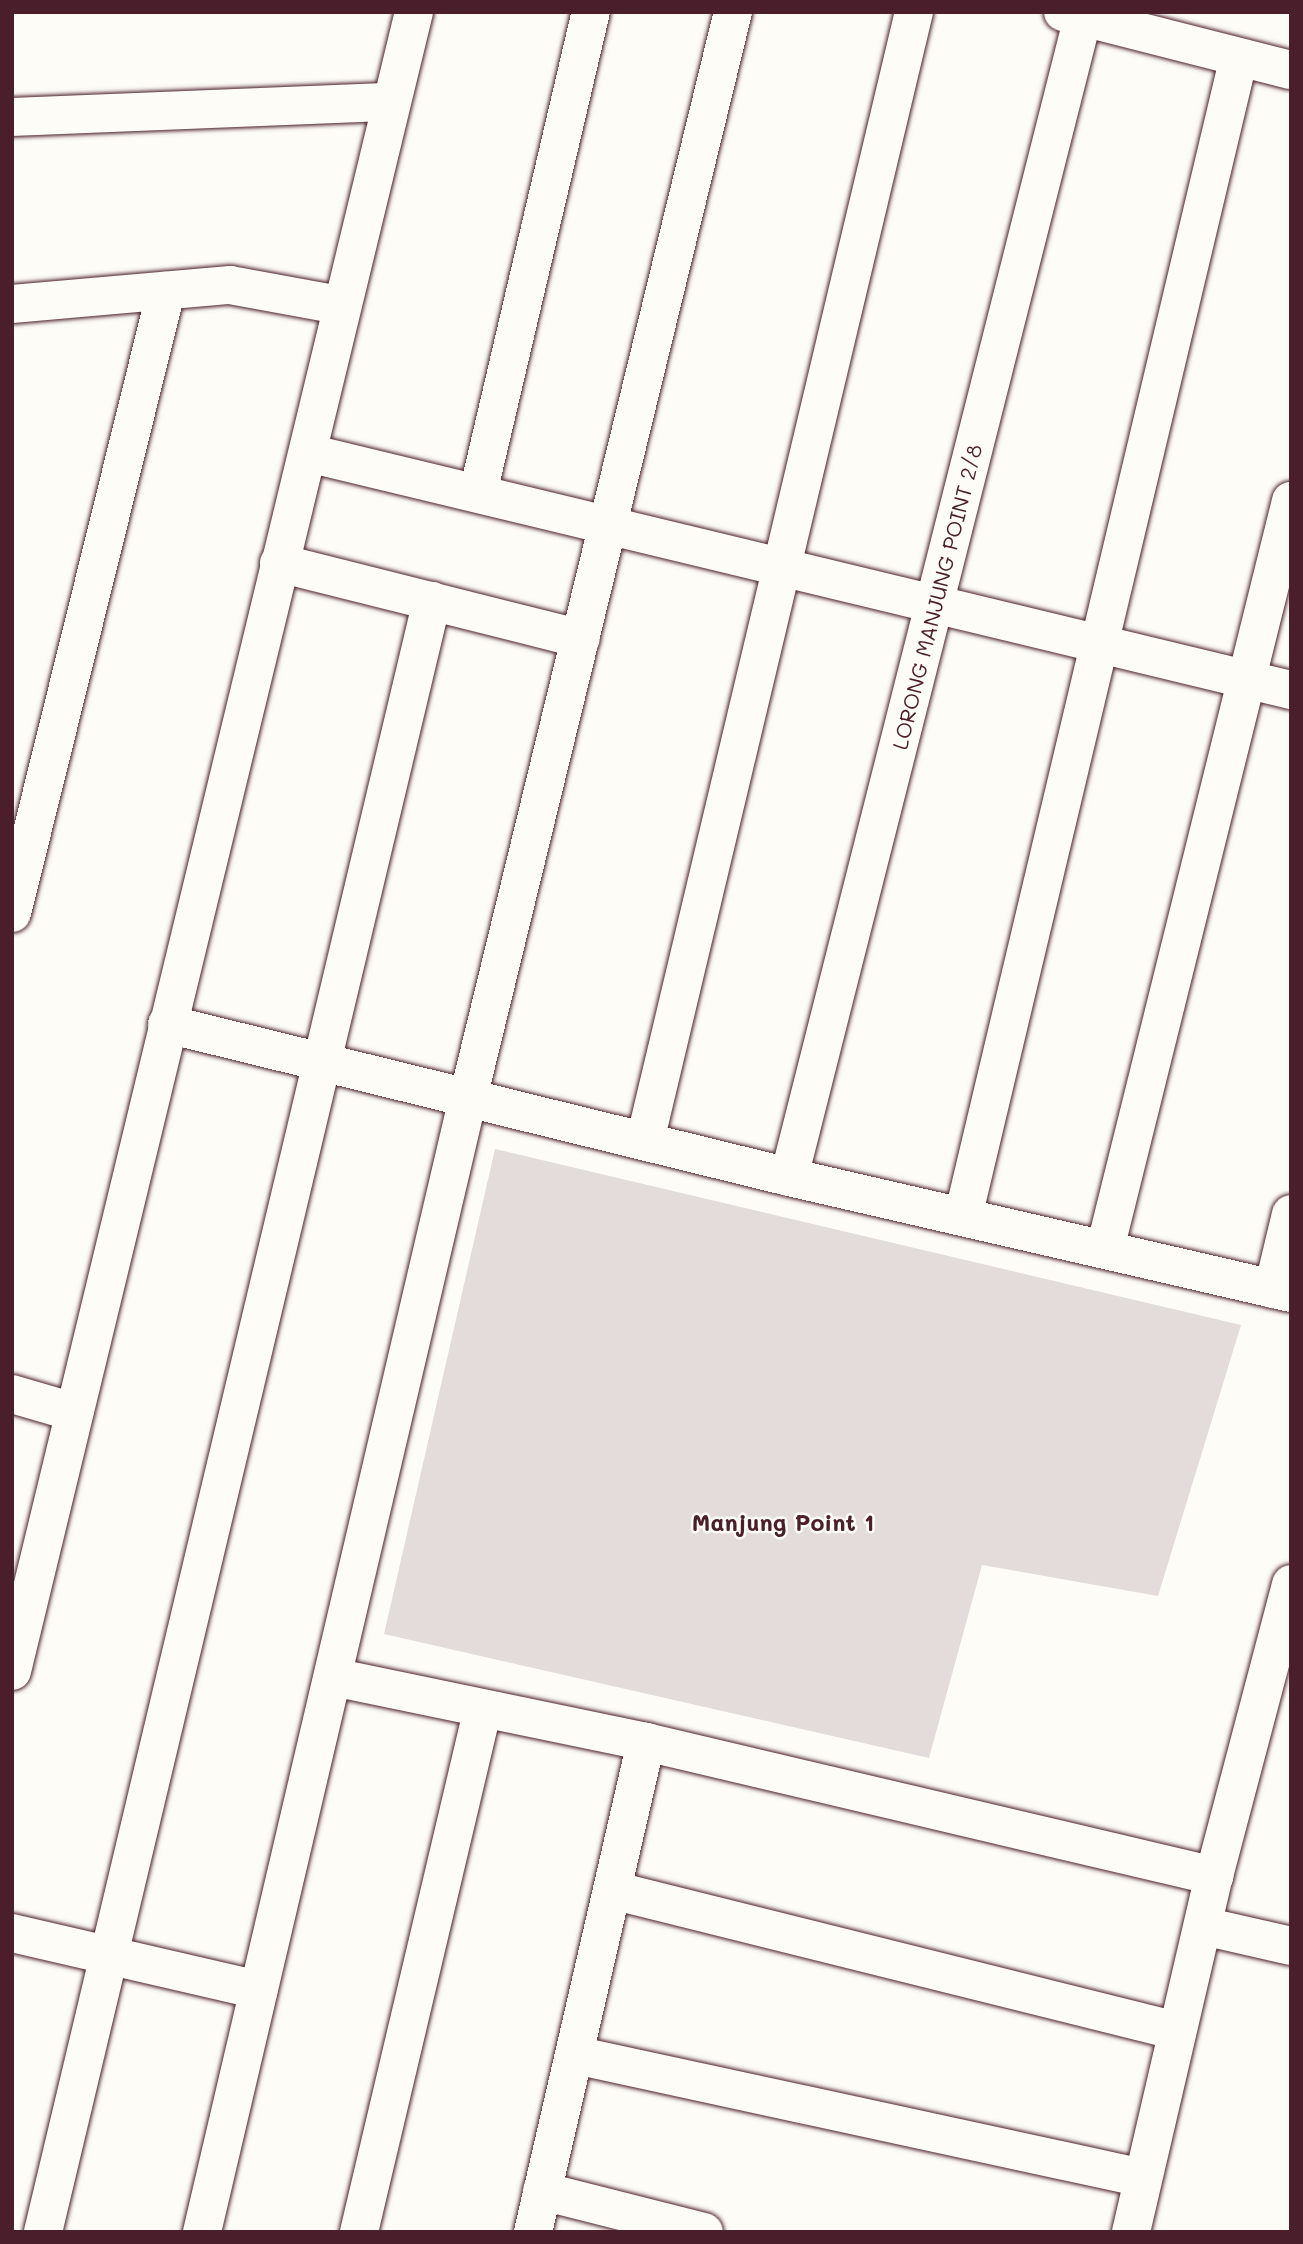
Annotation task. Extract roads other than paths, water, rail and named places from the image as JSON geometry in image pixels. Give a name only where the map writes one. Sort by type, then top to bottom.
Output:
[{"type":"street","points":[[12,1671],[279,563],[308,453],[339,305],[414,12]]},
{"type":"street","points":[[478,493],[591,12]]},
{"type":"street","points":[[202,2232],[468,1098],[733,12]]},
{"type":"street","points":[[645,1142],[914,12]]},
{"type":"street","points":[[1073,15],[1291,70]]},
{"type":"street","name":"LORONG MANJUNG POINT 2/8","points":[[789,1177],[935,602],[1073,15]]},
{"type":"street","points":[[963,1217],[1239,57]]},
{"type":"street","points":[[12,117],[391,102]]},
{"type":"street","points":[[12,304],[230,285],[339,305]]},
{"type":"street","points":[[12,913],[166,291]]},
{"type":"street","points":[[308,453],[935,602],[1291,690]]},
{"type":"street","points":[[1105,1250],[1291,501]]},
{"type":"street","points":[[279,563],[581,639]]},
{"type":"street","points":[[43,2232],[111,1956],[432,601]]},
{"type":"street","points":[[167,1024],[789,1177],[1282,1291],[1291,1214]]},
{"type":"street","points":[[12,1394],[74,1412]]},
{"type":"street","points":[[1131,2232],[1214,1876],[1291,1584]]},
{"type":"street","points":[[333,1677],[646,1742],[1214,1876]]},
{"type":"street","points":[[359,2232],[484,1708]]},
{"type":"street","points":[[533,2232],[646,1742]]},
{"type":"street","points":[[612,1890],[1177,2031]]},
{"type":"street","points":[[1203,1926],[1291,1946]]},
{"type":"street","points":[[12,1933],[259,1990]]},
{"type":"street","points":[[575,2055],[1143,2178]]},
{"type":"street","points":[[542,2191],[704,2232]]},
{"type":"district","name":"Manjung Point 1","points":[[783,1522]]}]
